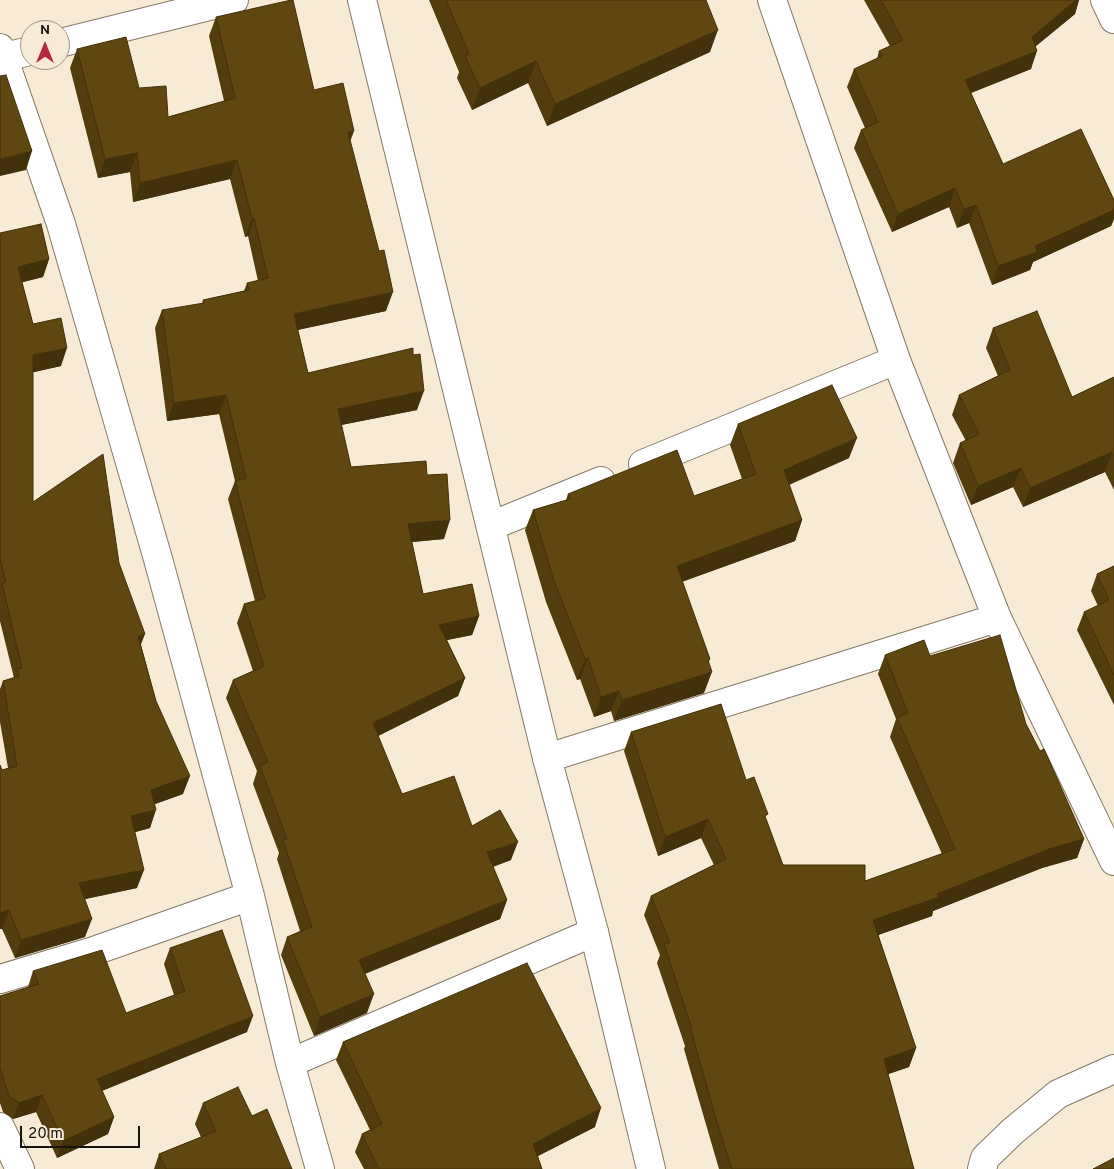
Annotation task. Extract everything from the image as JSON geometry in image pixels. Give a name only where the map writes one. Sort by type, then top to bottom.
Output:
[{"type":"street","points":[[70,41],[234,0]]},
{"type":"street","points":[[362,0],[547,758],[594,932],[651,1169]]},
{"type":"street","points":[[772,0],[896,360],[997,618],[1114,861]]},
{"type":"street","points":[[1105,0],[1114,20]]},
{"type":"street","points":[[20,52],[1,54],[61,224],[160,568],[250,896],[290,1063],[320,1169]]},
{"type":"street","points":[[491,526],[896,360]]},
{"type":"street","points":[[547,758],[997,618]]},
{"type":"street","points":[[0,979],[90,952],[250,896]]},
{"type":"street","points":[[290,1063],[594,932]]},
{"type":"street","points":[[982,1169],[985,1158],[1013,1130],[1058,1094],[1114,1069]]},
{"type":"street","points":[[0,1127],[20,1169]]},
{"type":"building","points":[[293,0],[314,90],[343,83],[354,131],[348,132],[379,251],[384,250],[393,292],[294,314],[308,373],[413,348],[413,355],[420,354],[424,391],[338,409],[351,467],[426,461],[427,475],[447,474],[450,520],[408,524],[423,594],[472,584],[479,616],[439,625],[465,678],[373,723],[402,794],[454,776],[472,826],[500,810],[518,842],[487,852],[507,900],[359,960],[374,994],[320,1017],[287,937],[312,927],[283,840],[287,839],[260,766],[268,762],[233,680],[264,666],[244,604],[265,598],[235,481],[246,478],[226,395],[174,403],[162,310],[204,303],[203,300],[249,290],[247,283],[268,278],[254,218],[252,218],[237,160],[140,183],[137,153],[105,159],[77,49],[126,37],[139,88],[166,86],[168,117],[235,98],[216,17]]},
{"type":"building","points":[[446,0],[706,0],[718,30],[555,104],[536,61],[480,88],[465,56],[469,54]]},
{"type":"building","points":[[881,0],[1076,0],[1032,37],[1037,51],[965,80],[1003,164],[1081,129],[1114,200],[1114,210],[1035,246],[1037,252],[998,266],[976,205],[964,209],[955,188],[898,214],[861,130],[878,122],[854,69],[882,56],[879,51],[903,40]]},
{"type":"building","points":[[6,75],[32,151],[0,159],[0,76]]},
{"type":"building","points":[[41,224],[49,259],[18,267],[33,324],[61,318],[67,348],[33,355],[33,502],[103,454],[119,563],[145,634],[138,636],[156,701],[190,776],[151,790],[156,810],[131,816],[144,870],[79,883],[92,919],[21,940],[9,910],[0,913],[0,765],[2,770],[17,766],[3,681],[19,676],[17,669],[22,668],[2,583],[6,582],[0,558],[0,233]]},
{"type":"building","points":[[1037,311],[1072,397],[1114,377],[1114,456],[1112,452],[1030,488],[1021,468],[978,486],[960,443],[979,434],[959,395],[1010,370],[993,328]]},
{"type":"building","points":[[832,385],[857,438],[784,470],[802,520],[677,566],[710,659],[708,660],[712,672],[622,700],[619,691],[601,697],[588,658],[585,659],[554,581],[533,510],[570,499],[568,494],[677,450],[694,496],[756,474],[738,424]]},
{"type":"building","points":[[1114,566],[1114,675],[1084,612],[1109,600],[1097,574]]},
{"type":"building","points":[[1000,635],[1026,724],[1040,751],[1044,749],[1084,839],[1049,849],[937,894],[939,897],[873,920],[916,1048],[884,1059],[914,1169],[732,1169],[718,1126],[692,1029],[664,944],[670,943],[651,896],[726,859],[708,819],[665,837],[631,732],[721,704],[746,780],[754,777],[768,814],[765,816],[783,865],[865,865],[865,881],[955,849],[897,718],[908,713],[885,655],[924,640],[930,656]]},
{"type":"building","points":[[222,930],[253,1016],[97,1079],[114,1117],[63,1141],[42,1095],[19,1103],[9,1096],[0,1068],[0,996],[39,984],[33,971],[102,950],[126,1013],[185,991],[170,948]]},
{"type":"building","points":[[527,963],[601,1108],[533,1144],[542,1169],[379,1169],[362,1134],[382,1124],[343,1042]]},
{"type":"building","points":[[238,1087],[252,1116],[267,1109],[292,1169],[166,1169],[159,1154],[216,1131],[203,1103]]},
{"type":"building","points":[[1114,1158],[1114,1169],[1093,1169]]}]
